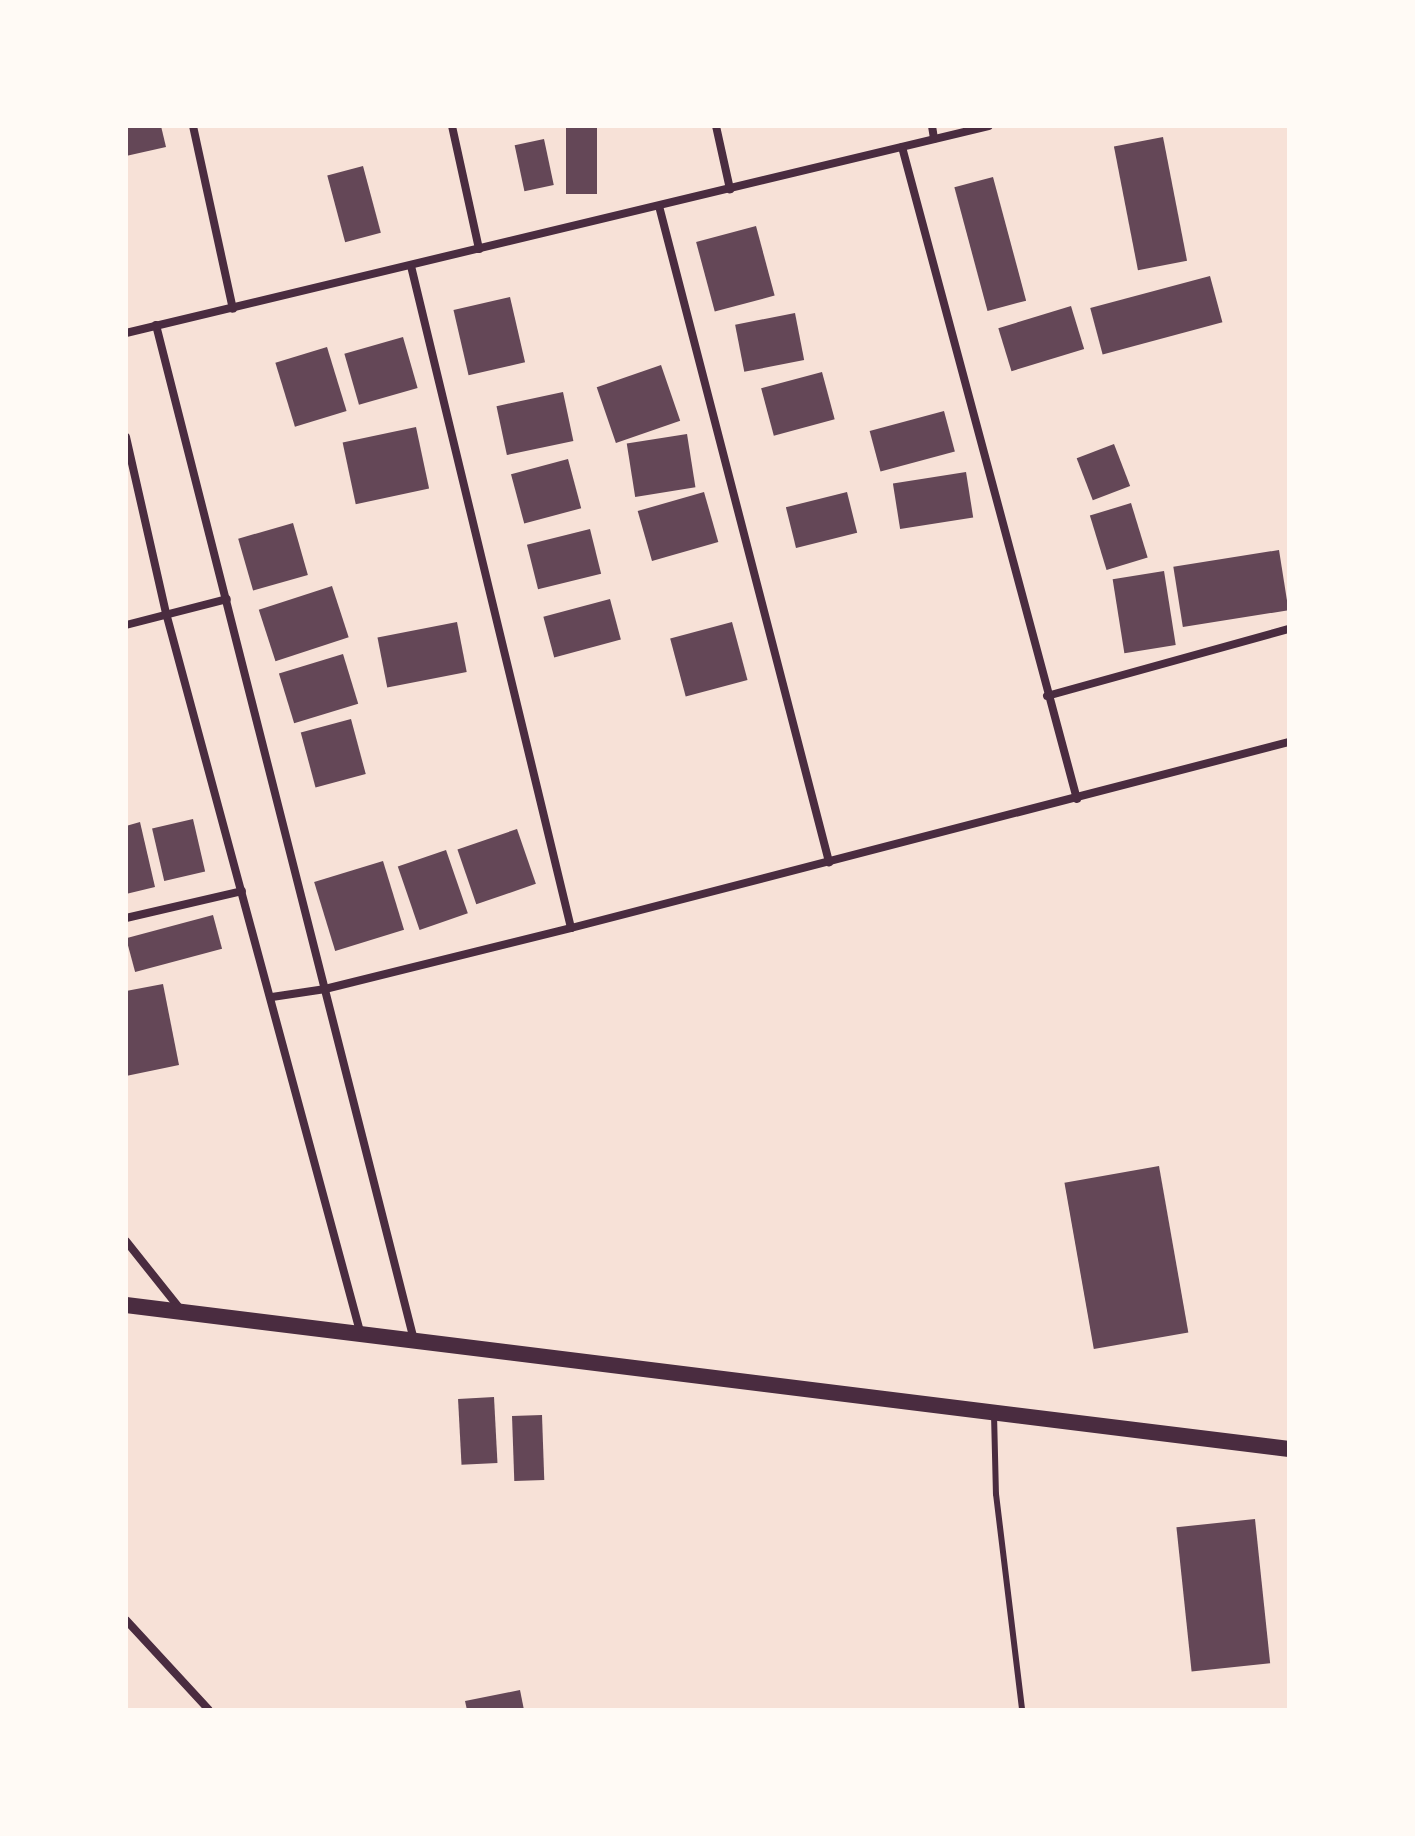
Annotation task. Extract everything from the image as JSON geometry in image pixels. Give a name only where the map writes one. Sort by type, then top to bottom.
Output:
[{"type":"main road","points":[[126,1305],[1289,1449]]},
{"type":"street","points":[[193,126],[233,309]]},
{"type":"street","points":[[452,126],[479,249]]},
{"type":"street","points":[[716,126],[730,189]]},
{"type":"street","points":[[932,126],[934,139]]},
{"type":"street","points":[[126,333],[989,126]]},
{"type":"street","points":[[902,147],[1077,799]]},
{"type":"street","points":[[659,206],[829,862]]},
{"type":"street","points":[[411,266],[571,928]]},
{"type":"street","points":[[156,325],[415,1342]]},
{"type":"street","points":[[126,437],[166,613],[361,1336]]},
{"type":"street","points":[[126,625],[227,599]]},
{"type":"street","points":[[1047,696],[1289,629]]},
{"type":"street","points":[[272,997],[325,989],[571,928],[1289,742]]},
{"type":"street","points":[[126,918],[242,891]]},
{"type":"street","points":[[126,1241],[183,1313]]},
{"type":"street","points":[[126,1620],[209,1710]]},
{"type":"lane","points":[[994,1414],[996,1494],[1022,1710]]},
{"type":"building","points":[[126,126],[161,126],[166,147],[126,156]]},
{"type":"building","points":[[566,126],[597,126],[597,194],[566,194]]},
{"type":"building","points":[[1163,137],[1187,261],[1138,270],[1114,147]]},
{"type":"building","points":[[544,139],[554,185],[524,191],[515,145]]},
{"type":"building","points":[[363,166],[381,233],[345,242],[327,176]]},
{"type":"building","points":[[993,177],[1026,301],[987,311],[954,187]]},
{"type":"building","points":[[756,226],[775,296],[715,312],[696,242]]},
{"type":"building","points":[[1210,276],[1222,322],[1103,354],[1090,308]]},
{"type":"building","points":[[510,297],[525,362],[469,375],[453,310]]},
{"type":"building","points":[[1071,306],[1084,349],[1011,371],[998,328]]},
{"type":"building","points":[[795,313],[804,360],[744,372],[735,325]]},
{"type":"building","points":[[403,337],[418,388],[359,405],[344,354]]},
{"type":"building","points":[[327,347],[347,411],[295,427],[275,363]]},
{"type":"building","points":[[661,365],[680,421],[616,443],[597,387]]},
{"type":"building","points":[[822,372],[835,419],[774,436],[761,388]]},
{"type":"building","points":[[563,392],[573,441],[507,455],[496,406]]},
{"type":"building","points":[[944,411],[955,452],[880,471],[870,431]]},
{"type":"building","points":[[416,427],[429,489],[356,504],[343,443]]},
{"type":"building","points":[[687,434],[695,487],[635,497],[627,444]]},
{"type":"building","points":[[1114,444],[1130,486],[1093,500],[1077,458]]},
{"type":"building","points":[[568,459],[581,508],[524,524],[511,474]]},
{"type":"building","points":[[966,472],[973,517],[900,529],[893,484]]},
{"type":"building","points":[[704,492],[718,542],[652,561],[638,511]]},
{"type":"building","points":[[847,492],[857,533],[796,548],[786,507]]},
{"type":"building","points":[[1131,503],[1148,558],[1107,570],[1090,516]]},
{"type":"building","points":[[293,523],[308,575],[253,591],[238,539]]},
{"type":"building","points":[[590,529],[601,574],[538,589],[527,545]]},
{"type":"building","points":[[1279,550],[1289,610],[1183,627],[1173,567]]},
{"type":"building","points":[[1164,571],[1176,645],[1124,653],[1113,579]]},
{"type":"building","points":[[332,586],[349,637],[275,661],[259,610]]},
{"type":"building","points":[[610,599],[621,640],[554,657],[543,617]]},
{"type":"building","points":[[457,622],[467,672],[387,688],[377,637]]},
{"type":"building","points":[[732,622],[748,680],[686,697],[670,639]]},
{"type":"building","points":[[343,654],[358,704],[294,723],[279,674]]},
{"type":"building","points":[[351,719],[366,774],[316,788],[301,732]]},
{"type":"building","points":[[193,819],[205,872],[164,881],[152,828]]},
{"type":"building","points":[[140,822],[155,887],[126,894],[126,826]]},
{"type":"building","points":[[517,829],[536,884],[476,904],[457,850]]},
{"type":"building","points":[[446,850],[468,913],[420,930],[398,867]]},
{"type":"building","points":[[383,861],[404,930],[335,951],[314,882]]},
{"type":"building","points":[[213,915],[222,949],[135,972],[126,938]]},
{"type":"building","points":[[163,984],[179,1065],[126,1076],[126,991]]},
{"type":"building","points":[[1159,1166],[1188,1332],[1094,1349],[1064,1183]]},
{"type":"building","points":[[494,1397],[497,1463],[462,1465],[458,1399]]},
{"type":"building","points":[[542,1415],[544,1480],[514,1481],[512,1416]]},
{"type":"building","points":[[1255,1519],[1270,1663],[1192,1671],[1176,1527]]},
{"type":"building","points":[[520,1690],[524,1710],[467,1710],[465,1701]]}]
